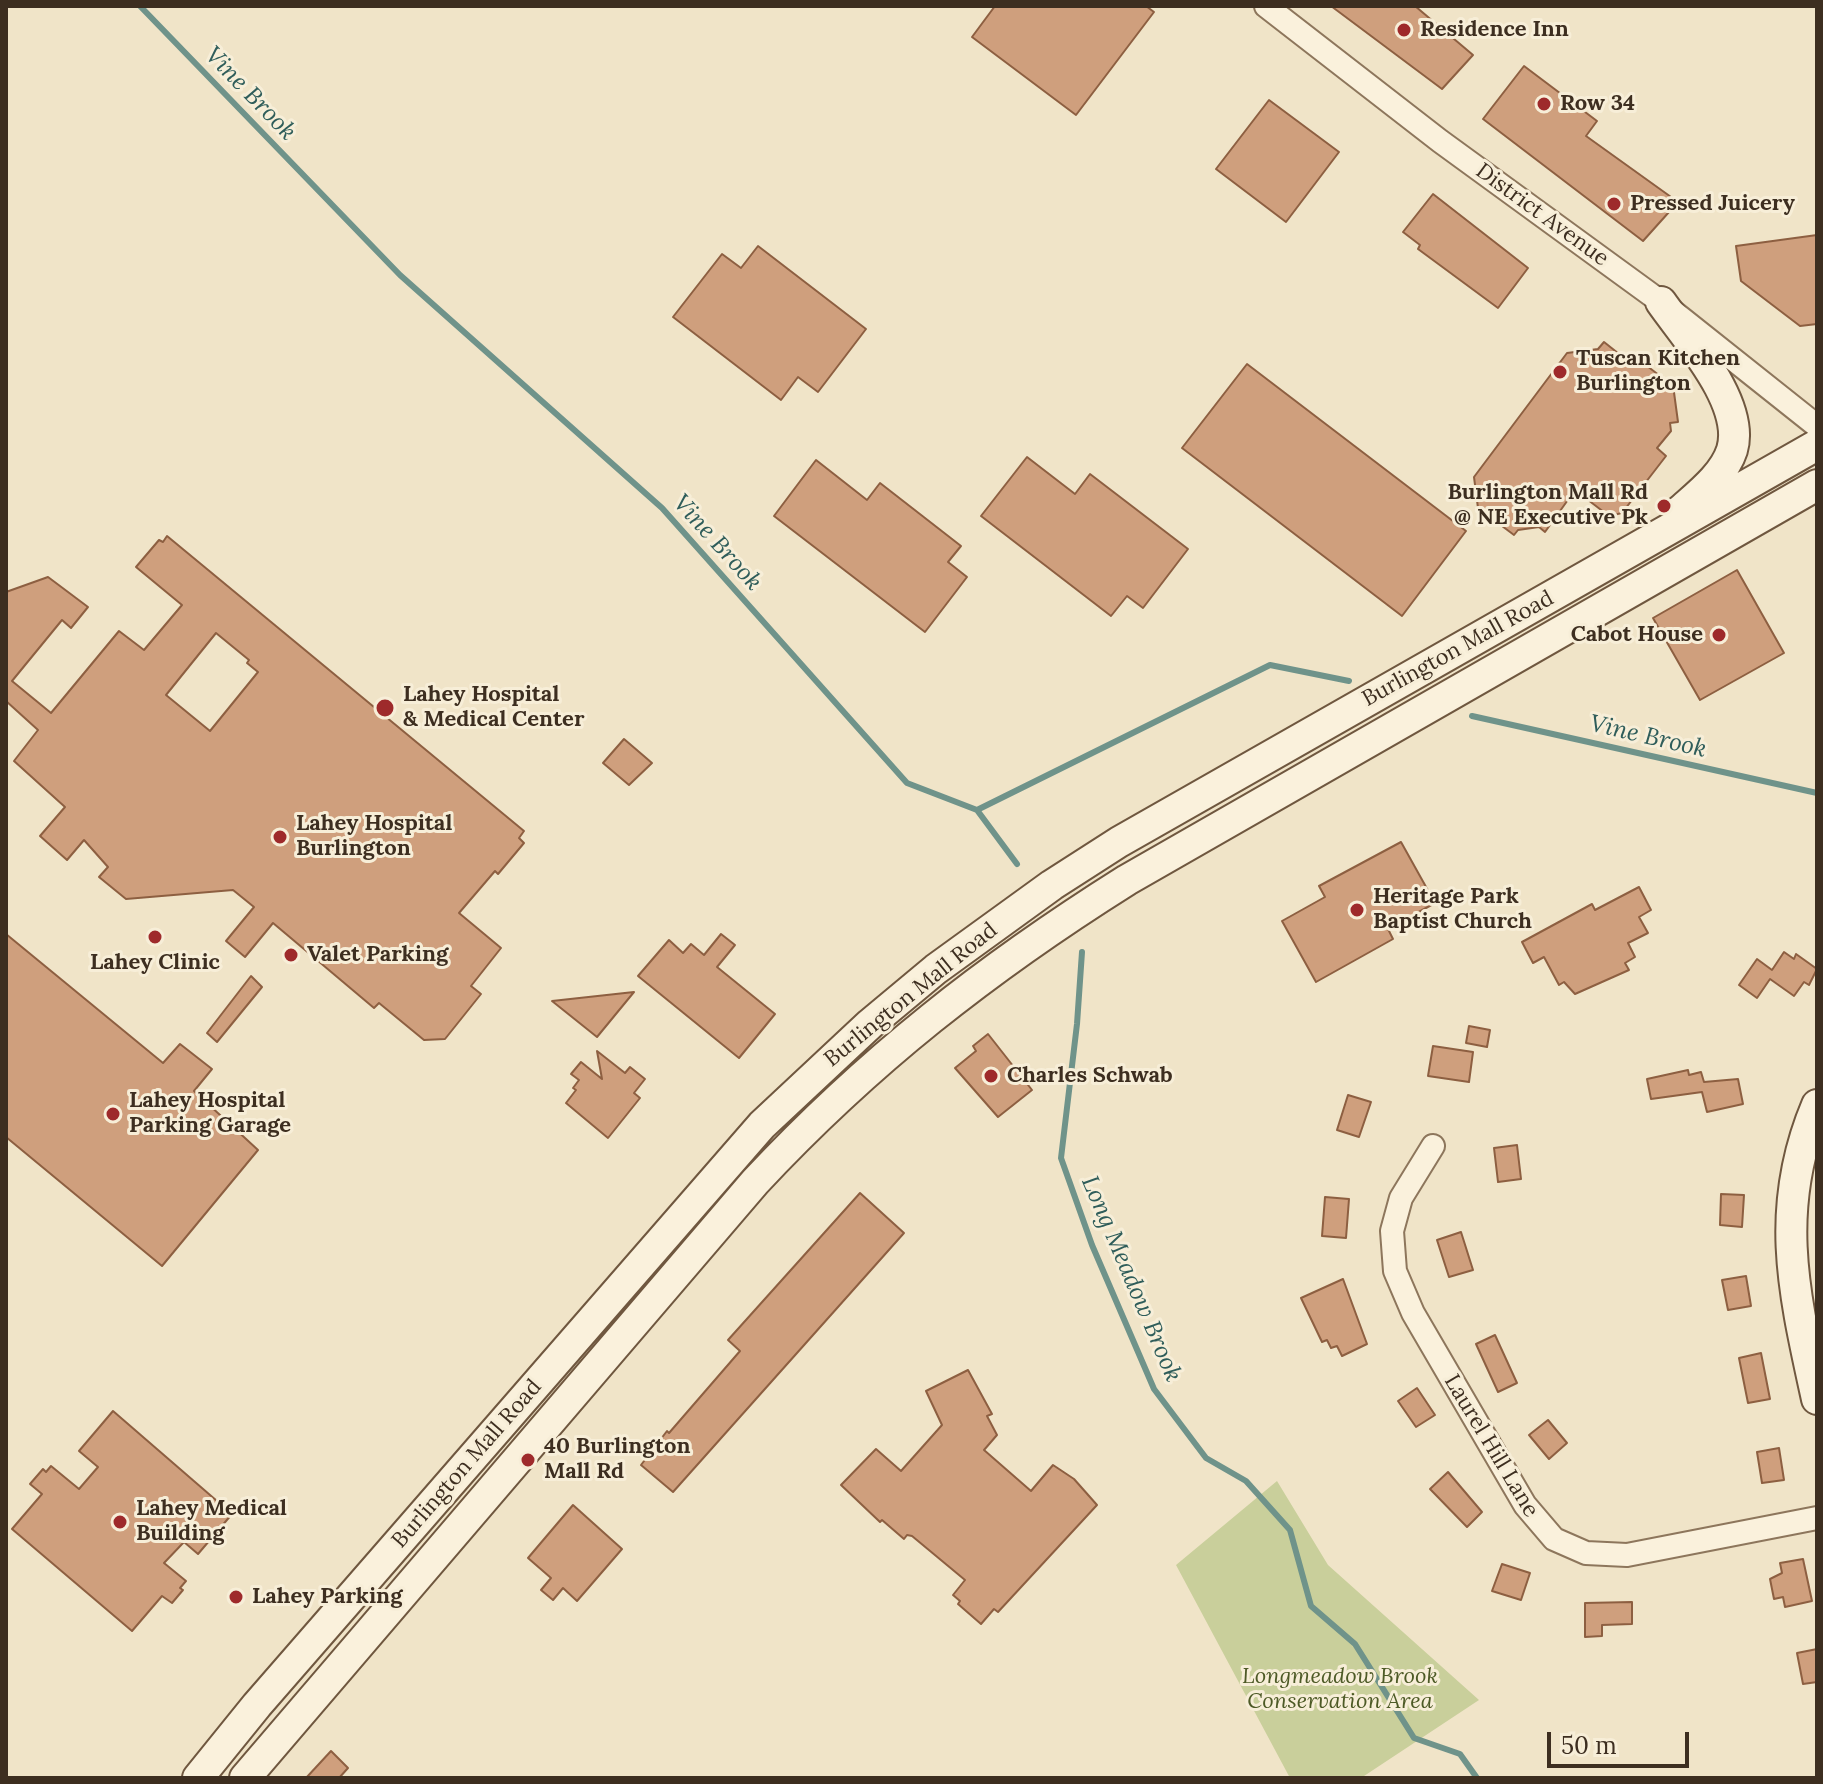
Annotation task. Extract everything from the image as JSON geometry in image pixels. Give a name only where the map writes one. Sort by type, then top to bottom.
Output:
[{"type":"main road","points":[[1642,545],[1713,480],[1731,452],[1734,436],[1728,404],[1715,379],[1661,302]]},
{"type":"main road","name":"Burlington Mall Road","points":[[198,1778],[257,1705],[762,1125],[905,994],[987,930],[1119,842],[1817,445]]},
{"type":"main road","name":"Burlington Mall Road","points":[[245,1778],[510,1464],[570,1401],[755,1182],[826,1109],[946,1003],[1051,928],[1127,880],[1817,485]]},
{"type":"main road","points":[[1817,1105],[1797,1164],[1789,1238],[1798,1310],[1817,1399]]},
{"type":"street","name":"District Avenue","points":[[1266,6],[1440,141],[1661,302],[1817,426]]},
{"type":"street","name":"Laurel Hill Lane","points":[[1433,1146],[1401,1198],[1392,1231],[1395,1271],[1413,1313],[1525,1505],[1554,1539],[1586,1553],[1627,1555],[1817,1518]]},
{"type":"green space","name":"Longmeadow Brook Conservation Area","points":[[1277,1481],[1328,1565],[1479,1700],[1361,1778],[1290,1778],[1176,1565]]},
{"type":"building","points":[[995,6],[1146,6],[1154,12],[1076,115],[972,37]]},
{"type":"building","name":"Residence Inn","points":[[1331,6],[1415,6],[1473,55],[1442,89]]},
{"type":"building","points":[[1524,66],[1597,121],[1586,136],[1678,202],[1643,241],[1483,119]]},
{"type":"building","points":[[1269,100],[1339,152],[1286,222],[1216,169]]},
{"type":"building","points":[[1433,194],[1528,268],[1498,308],[1418,249],[1420,245],[1403,232]]},
{"type":"building","points":[[1817,235],[1817,324],[1800,326],[1741,281],[1736,246]]},
{"type":"building","points":[[758,246],[866,329],[818,392],[798,377],[781,400],[673,317],[722,254],[741,268]]},
{"type":"building","points":[[1604,342],[1633,365],[1638,359],[1664,379],[1665,386],[1673,385],[1678,422],[1670,423],[1671,431],[1657,448],[1666,456],[1622,513],[1609,516],[1575,490],[1545,532],[1539,527],[1518,530],[1514,535],[1478,508],[1474,477],[1567,353],[1598,349]]},
{"type":"building","points":[[1247,364],[1466,531],[1402,616],[1182,448]]},
{"type":"building","points":[[1027,457],[1075,494],[1090,474],[1188,549],[1143,608],[1127,596],[1111,616],[981,516]]},
{"type":"building","points":[[816,460],[867,500],[880,483],[961,546],[948,562],[967,577],[925,632],[774,516]]},
{"type":"building","name":"Lahey Hospital Burlington","points":[[167,536],[524,831],[519,838],[524,843],[459,913],[501,948],[471,986],[481,994],[445,1039],[424,1040],[379,1003],[374,1008],[273,923],[245,957],[226,941],[254,907],[233,890],[126,899],[99,877],[108,867],[84,840],[67,860],[40,836],[65,807],[14,761],[38,730],[6,701],[6,592],[48,577],[88,607],[71,628],[62,620],[12,681],[51,713],[119,631],[144,650],[182,605],[136,567],[159,540],[163,542]],"holes":[[[216,633],[249,660],[247,663],[258,672],[210,731],[166,695]]]},
{"type":"building","name":"Cabot House","points":[[1737,570],[1784,653],[1700,700],[1653,618]]},
{"type":"building","points":[[624,739],[652,763],[629,785],[603,763]]},
{"type":"building","points":[[1401,842],[1435,903],[1388,929],[1393,939],[1316,982],[1282,921],[1325,897],[1319,886]]},
{"type":"building","points":[[1639,887],[1651,910],[1639,917],[1648,933],[1628,943],[1635,957],[1625,963],[1629,970],[1575,994],[1564,982],[1559,985],[1544,957],[1533,963],[1522,942],[1592,904],[1595,910]]},
{"type":"building","name":"Lahey Hospital Parking Garage","points":[[6,934],[163,1063],[180,1044],[212,1069],[194,1091],[258,1150],[162,1266],[6,1137]]},
{"type":"building","points":[[721,934],[735,945],[717,967],[775,1014],[739,1058],[638,976],[669,940],[683,953],[691,944],[704,955]]},
{"type":"building","points":[[1784,952],[1794,959],[1796,954],[1817,969],[1809,985],[1804,982],[1794,996],[1770,979],[1757,998],[1739,985],[1757,959],[1772,970]]},
{"type":"building","points":[[251,976],[262,987],[217,1042],[207,1033]]},
{"type":"building","points":[[634,992],[597,1037],[552,1001]]},
{"type":"building","points":[[1469,1026],[1490,1030],[1487,1047],[1466,1043]]},
{"type":"building","name":"Charles Schwab","points":[[988,1034],[1032,1090],[998,1117],[955,1068],[976,1051],[973,1046]]},
{"type":"building","points":[[1433,1046],[1473,1052],[1469,1082],[1428,1076]]},
{"type":"building","points":[[597,1051],[625,1073],[630,1067],[645,1079],[634,1093],[640,1098],[608,1138],[566,1103],[579,1080],[571,1074],[581,1062],[602,1079]]},
{"type":"building","points":[[1688,1070],[1689,1075],[1701,1072],[1704,1082],[1738,1079],[1743,1104],[1707,1112],[1702,1092],[1651,1099],[1647,1079]]},
{"type":"building","points":[[1348,1095],[1371,1102],[1359,1137],[1337,1130]]},
{"type":"building","points":[[1517,1145],[1521,1179],[1498,1182],[1494,1148]]},
{"type":"building","points":[[860,1193],[904,1233],[673,1492],[641,1465],[667,1431],[669,1433],[740,1351],[728,1340]]},
{"type":"building","points":[[1721,1194],[1744,1195],[1742,1227],[1720,1225]]},
{"type":"building","points":[[1325,1197],[1349,1199],[1346,1238],[1322,1236]]},
{"type":"building","points":[[1461,1232],[1473,1270],[1449,1277],[1437,1240]]},
{"type":"building","points":[[1746,1276],[1751,1306],[1728,1310],[1722,1280]]},
{"type":"building","points":[[1343,1279],[1367,1344],[1342,1356],[1337,1346],[1331,1348],[1327,1340],[1322,1342],[1301,1298]]},
{"type":"building","points":[[1495,1335],[1517,1383],[1498,1392],[1476,1344]]},
{"type":"building","points":[[1761,1353],[1770,1399],[1748,1403],[1739,1358]]},
{"type":"building","points":[[968,1370],[992,1414],[987,1416],[997,1435],[984,1450],[1031,1491],[1053,1465],[1074,1479],[1097,1505],[998,1612],[994,1609],[981,1624],[958,1604],[960,1601],[953,1595],[965,1580],[912,1536],[907,1535],[904,1539],[882,1520],[880,1522],[841,1485],[876,1449],[901,1471],[942,1425],[926,1391]]},
{"type":"building","points":[[1417,1388],[1435,1415],[1416,1427],[1398,1401]]},
{"type":"building","name":"Lahey Medical Building","points":[[113,1411],[232,1514],[198,1554],[184,1542],[164,1563],[186,1581],[180,1588],[183,1590],[172,1603],[162,1596],[132,1631],[12,1529],[42,1494],[30,1484],[43,1469],[46,1472],[51,1466],[79,1489],[98,1467],[79,1451]]},
{"type":"building","points":[[1548,1420],[1567,1443],[1549,1459],[1529,1435]]},
{"type":"building","points":[[1779,1448],[1784,1480],[1762,1483],[1757,1452]]},
{"type":"building","points":[[1448,1472],[1482,1512],[1467,1527],[1430,1489]]},
{"type":"building","points":[[573,1505],[622,1549],[577,1601],[563,1588],[553,1600],[541,1590],[551,1578],[528,1558]]},
{"type":"building","points":[[1803,1559],[1812,1601],[1785,1607],[1783,1597],[1774,1599],[1770,1579],[1782,1573],[1780,1563]]},
{"type":"building","points":[[1502,1564],[1530,1573],[1521,1600],[1492,1591]]},
{"type":"building","points":[[1632,1602],[1632,1624],[1602,1625],[1602,1636],[1585,1637],[1585,1603]]},
{"type":"building","points":[[1817,1649],[1817,1682],[1803,1684],[1797,1653]]},
{"type":"building","points":[[331,1751],[348,1768],[339,1778],[306,1778]]},
{"type":"waterway","name":"Vine Brook","points":[[140,6],[400,275],[662,508],[907,783],[977,810],[1270,665],[1349,681]]},
{"type":"waterway","name":"Vine Brook","points":[[1472,716],[1817,793]]},
{"type":"waterway","name":"Long Meadow Brook","points":[[977,810],[1017,864]]},
{"type":"waterway","name":"Long Meadow Brook","points":[[1082,952],[1061,1158],[1092,1245],[1154,1389],[1206,1458],[1246,1481],[1290,1530],[1311,1606],[1355,1644],[1414,1738],[1460,1754],[1477,1778]]},
{"type":"place","name":"Residence Inn","points":[[1404,30]]},
{"type":"place","name":"Row 34","points":[[1544,104]]},
{"type":"place","name":"Pressed Juicery","points":[[1614,204]]},
{"type":"place","name":"Tuscan Kitchen Burlington","points":[[1560,372]]},
{"type":"place","name":"Burlington Mall Rd @ NE Executive Pk","points":[[1664,506]]},
{"type":"place","name":"Cabot House","points":[[1719,635]]},
{"type":"place","name":"Lahey Hospital & Medical Center","points":[[385,708]]},
{"type":"place","name":"Lahey Hospital Burlington","points":[[280,837]]},
{"type":"place","name":"Heritage Park Baptist Church","points":[[1357,910]]},
{"type":"place","name":"Lahey Clinic","points":[[155,937]]},
{"type":"place","name":"Valet Parking","points":[[291,955]]},
{"type":"place","name":"Charles Schwab","points":[[991,1076]]},
{"type":"place","name":"Lahey Hospital Parking Garage","points":[[113,1114]]},
{"type":"place","name":"40 Burlington Mall Rd","points":[[528,1460]]},
{"type":"place","name":"Lahey Medical Building","points":[[120,1522]]},
{"type":"place","name":"Lahey Parking","points":[[236,1597]]}]
